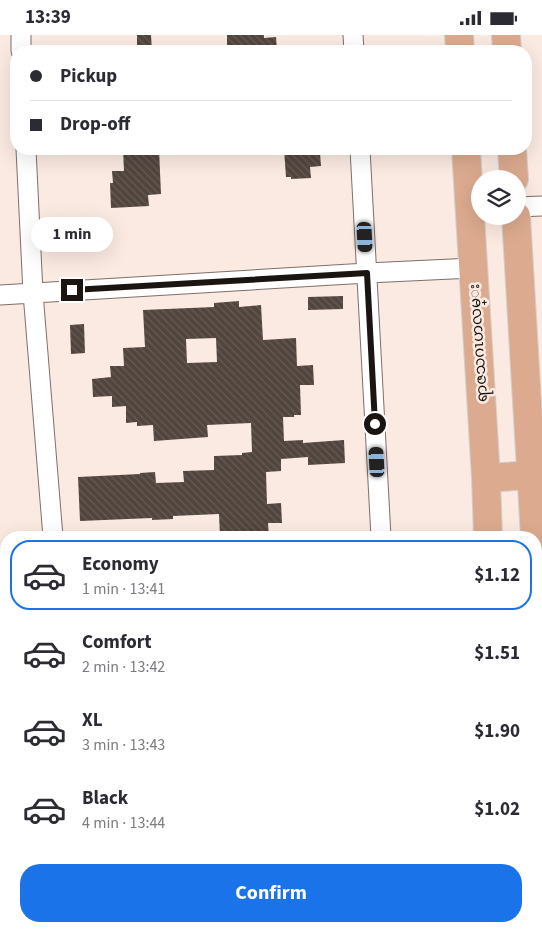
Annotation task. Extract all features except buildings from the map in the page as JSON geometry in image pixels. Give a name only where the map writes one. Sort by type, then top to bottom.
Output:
[{"type":"main road","name":"ရာဇသဂၤဟလမ္း","points":[[466,155],[488,531]]},
{"type":"main road","points":[[512,155],[513,170]]},
{"type":"main road","points":[[517,225],[535,531]]},
{"type":"main road","points":[[486,478],[532,475]]},
{"type":"street","points":[[26,155],[33,293],[53,531]]},
{"type":"street","points":[[360,155],[381,531]]},
{"type":"street","points":[[526,207],[542,206]]},
{"type":"street","points":[[0,295],[473,268]]},
{"type":"route","points":[[72,290],[367,273],[375,424]]}]
